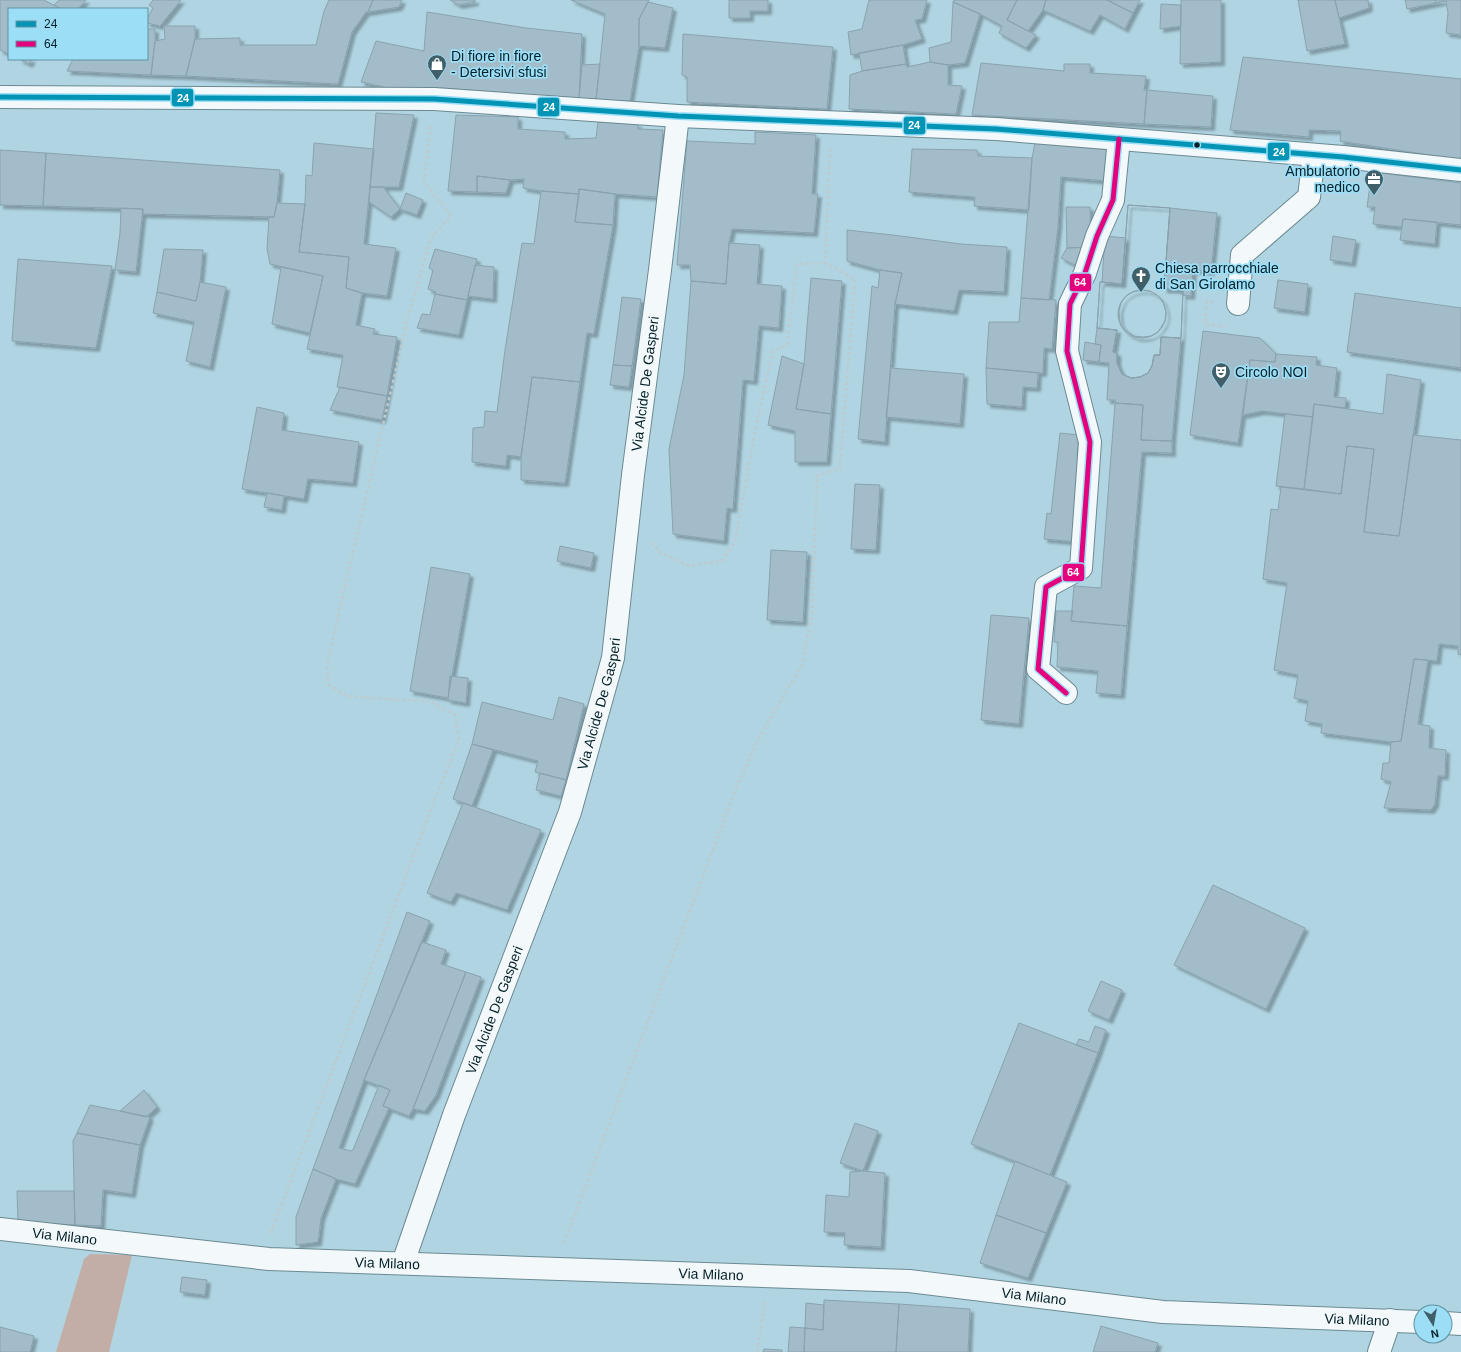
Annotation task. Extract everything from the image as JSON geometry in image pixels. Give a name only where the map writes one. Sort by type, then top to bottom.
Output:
[{"type":"street","points":[[0,97],[434,99],[678,116],[996,129],[1314,155],[1461,170]]},
{"type":"street","name":"Via Alcide De Gasperi","points":[[403,1263],[454,1115],[570,812],[613,658],[633,475],[660,270],[678,116]]},
{"type":"street","points":[[1066,693],[1038,669],[1046,587],[1081,568],[1090,442],[1067,351],[1070,304],[1085,273],[1097,236],[1113,200],[1119,139]]},
{"type":"street","points":[[1238,304],[1242,255],[1309,197],[1314,155]]},
{"type":"street","name":"Via Milano","points":[[0,1229],[262,1258],[909,1281],[1163,1312],[1413,1321]]},
{"type":"street","points":[[1379,1352],[1390,1320]]},
{"type":"path","points":[[262,1258],[433,804],[460,740],[455,715],[429,701],[347,696],[328,684],[327,664],[409,315],[431,238],[451,216],[424,182],[434,99]]},
{"type":"path","points":[[826,263],[831,123]]},
{"type":"path","points":[[554,1269],[736,789],[758,740],[802,665],[812,614],[817,476],[840,468],[855,279],[826,263],[797,264],[787,346],[773,351],[756,426],[735,542],[722,561],[690,566],[661,553],[650,542]]},
{"type":"path","points":[[757,1352],[769,1276]]},
{"type":"shaded area","points":[[90,1254],[132,1255],[109,1352],[56,1352],[84,1259]]},
{"type":"building","points":[[0,0],[44,0],[59,8],[8,8],[8,54],[0,50]]},
{"type":"building","points":[[59,0],[86,0],[79,8],[59,8],[54,5]]},
{"type":"building","points":[[153,0],[181,0],[160,26],[148,23],[148,17],[153,8],[149,5]]},
{"type":"building","points":[[329,0],[373,0],[368,12],[366,12],[352,32],[338,84],[186,76],[195,39],[240,38],[240,45],[316,45],[324,11]]},
{"type":"building","points":[[373,0],[402,0],[399,7],[368,12]]},
{"type":"building","points":[[450,0],[475,0],[475,2],[459,5]]},
{"type":"building","points":[[571,0],[649,0],[639,19],[639,46],[630,101],[596,100],[605,14]]},
{"type":"building","points":[[729,0],[768,0],[768,11],[750,11],[750,18],[729,18]]},
{"type":"building","points":[[869,0],[927,0],[922,19],[915,20],[922,39],[903,45],[851,55],[848,32],[862,29]]},
{"type":"building","points":[[954,0],[1017,0],[1007,20],[1036,35],[1026,48],[999,33],[1002,26],[953,2]]},
{"type":"building","points":[[1017,0],[1046,0],[1043,10],[1028,31],[1007,20]]},
{"type":"building","points":[[1046,0],[1107,0],[1133,13],[1125,29],[1100,15],[1090,31],[1043,10]]},
{"type":"building","points":[[1107,0],[1140,0],[1133,13]]},
{"type":"building","points":[[1181,0],[1221,0],[1221,62],[1180,64]]},
{"type":"building","points":[[1298,0],[1335,0],[1345,44],[1307,51]]},
{"type":"building","points":[[1335,0],[1368,0],[1369,8],[1339,18]]},
{"type":"building","points":[[1405,0],[1435,0],[1436,3],[1407,9]]},
{"type":"building","points":[[1435,0],[1461,0],[1461,35],[1446,33],[1448,13],[1446,1],[1436,3]]},
{"type":"building","points":[[648,2],[673,8],[665,48],[639,46],[639,19]]},
{"type":"building","points":[[953,2],[980,14],[965,63],[948,65],[930,62],[929,48],[951,42]]},
{"type":"building","points":[[1161,4],[1181,5],[1181,26],[1160,29]]},
{"type":"building","points":[[427,12],[526,28],[582,34],[579,99],[444,88],[389,88],[361,82],[376,41],[424,51]]},
{"type":"building","points":[[164,26],[195,26],[195,39],[186,76],[151,75],[155,41],[165,39]]},
{"type":"building","points":[[148,29],[155,29],[151,75],[67,71],[72,60],[148,60]]},
{"type":"building","points":[[683,34],[833,47],[827,109],[687,102],[687,77],[682,75]]},
{"type":"building","points":[[903,45],[906,64],[862,71],[859,53]]},
{"type":"building","points":[[1243,57],[1461,79],[1461,160],[1340,141],[1341,131],[1309,130],[1309,137],[1230,130]]},
{"type":"building","points":[[21,60],[31,60],[29,64]]},
{"type":"building","points":[[930,62],[948,65],[948,85],[962,86],[956,114],[849,109],[850,75],[862,71],[906,64],[907,67]]},
{"type":"building","points":[[981,63],[1064,71],[1064,64],[1090,64],[1090,73],[1146,76],[1144,90],[1147,90],[1144,124],[972,115]]},
{"type":"building","points":[[600,64],[596,100],[579,99],[582,65]]},
{"type":"building","points":[[1147,90],[1213,96],[1211,127],[1144,124]]},
{"type":"building","points":[[376,113],[414,115],[399,187],[370,187]]},
{"type":"building","points":[[456,115],[518,117],[518,129],[565,132],[565,139],[596,138],[598,122],[638,124],[638,129],[663,130],[657,197],[615,194],[579,189],[579,194],[541,191],[523,188],[524,179],[510,180],[477,176],[477,192],[448,191]]},
{"type":"building","points":[[755,132],[816,135],[812,194],[818,194],[814,233],[732,229],[729,243],[726,284],[691,281],[690,265],[677,265],[687,141],[755,144]]},
{"type":"building","points":[[314,143],[374,149],[364,244],[396,248],[387,296],[362,293],[346,288],[349,257],[299,252],[305,204],[306,175],[312,176]]},
{"type":"building","points":[[1035,143],[1110,150],[1107,181],[1061,177],[1058,227],[1049,300],[1021,298],[1032,158]]},
{"type":"building","points":[[912,149],[977,150],[978,156],[1032,158],[1029,210],[974,206],[975,197],[909,192]]},
{"type":"building","points":[[0,150],[46,153],[43,206],[0,205]]},
{"type":"building","points":[[46,153],[280,170],[277,203],[274,217],[143,214],[143,209],[43,206]]},
{"type":"building","points":[[1381,173],[1461,183],[1461,225],[1403,219],[1402,227],[1373,224],[1375,207],[1367,207],[1371,178],[1381,179]]},
{"type":"building","points":[[477,176],[510,180],[506,193],[477,192]]},
{"type":"building","points":[[370,187],[383,187],[400,209],[391,217],[369,202]]},
{"type":"building","points":[[579,189],[615,194],[613,225],[575,222]]},
{"type":"building","points":[[541,191],[579,194],[575,222],[613,225],[594,334],[587,333],[580,382],[532,377],[521,457],[507,455],[506,466],[472,462],[473,428],[484,427],[485,411],[497,412],[522,243],[534,244]]},
{"type":"building","points":[[406,193],[423,200],[417,215],[400,209]]},
{"type":"building","points":[[277,203],[305,204],[299,252],[349,257],[346,288],[362,293],[356,325],[375,329],[373,334],[397,337],[387,396],[337,387],[343,355],[307,349],[323,276],[270,264],[267,249],[269,217],[274,217]]},
{"type":"building","name":"Chiesa parrocchiale di San Girolamo","points":[[1128,205],[1170,208],[1164,289],[1183,290],[1181,338],[1161,337],[1160,355],[1154,355],[1152,366],[1148,373],[1140,377],[1131,378],[1122,374],[1117,363],[1117,353],[1113,352],[1117,330],[1097,328],[1100,282],[1122,284]],"holes":[[[1141,290],[1150,291],[1163,301],[1166,313],[1165,321],[1158,332],[1151,336],[1134,336],[1124,329],[1120,322],[1119,311],[1121,303],[1126,296],[1133,292]]]},
{"type":"building","name":"Chiesa parrocchiale di San Girolamo","points":[[1128,205],[1170,208],[1164,289],[1183,290],[1181,338],[1161,337],[1160,355],[1154,355],[1152,366],[1148,373],[1140,377],[1131,378],[1122,374],[1117,363],[1117,353],[1113,352],[1117,330],[1097,328],[1100,282],[1122,284]]},
{"type":"building","points":[[1066,207],[1090,207],[1091,247],[1067,248]]},
{"type":"building","points":[[121,208],[143,209],[136,272],[115,270],[120,233]]},
{"type":"building","points":[[1170,208],[1217,213],[1211,272],[1193,270],[1191,296],[1183,295],[1183,290],[1164,289]]},
{"type":"building","points":[[1403,219],[1437,222],[1435,244],[1400,240]]},
{"type":"building","points":[[847,230],[961,244],[1007,247],[1004,292],[959,290],[954,311],[895,304],[902,273],[880,270],[847,261]]},
{"type":"building","points":[[1105,236],[1126,238],[1122,284],[1102,282]]},
{"type":"building","points":[[1333,236],[1356,240],[1352,263],[1330,260]]},
{"type":"building","points":[[729,243],[760,245],[757,284],[782,286],[779,328],[759,326],[754,381],[743,380],[733,509],[727,508],[724,541],[673,534],[669,449],[684,375],[691,281],[726,284]]},
{"type":"building","points":[[1091,247],[1075,265],[1061,258],[1067,248]]},
{"type":"building","points":[[164,249],[203,250],[200,282],[196,301],[157,292]]},
{"type":"building","points":[[435,249],[477,259],[467,300],[435,294],[436,292],[428,289],[433,270],[429,268]]},
{"type":"building","points":[[18,259],[112,266],[96,348],[12,341]]},
{"type":"building","points":[[475,265],[494,267],[493,299],[468,296]]},
{"type":"building","points":[[281,267],[323,276],[310,333],[272,324]]},
{"type":"building","points":[[880,270],[902,273],[895,304],[885,442],[858,439],[872,286],[878,288]]},
{"type":"building","points":[[811,278],[842,281],[831,414],[796,409],[804,364]]},
{"type":"building","points":[[1278,280],[1308,284],[1305,312],[1274,308]]},
{"type":"building","points":[[200,282],[226,287],[210,367],[186,361],[194,322],[153,313],[157,292],[196,301]]},
{"type":"building","points":[[1142,290],[1151,292],[1159,297],[1164,305],[1166,314],[1164,323],[1159,331],[1151,336],[1142,338],[1133,336],[1125,331],[1120,323],[1118,314],[1120,305],[1125,297],[1133,292]]},
{"type":"building","points":[[1355,293],[1461,308],[1461,368],[1347,352]]},
{"type":"building","points":[[435,294],[467,300],[459,335],[417,328],[422,314],[430,315]]},
{"type":"building","points":[[622,297],[641,299],[632,366],[613,365]]},
{"type":"building","points":[[1021,298],[1056,300],[1052,349],[1044,348],[1043,373],[986,368],[989,322],[1019,322]]},
{"type":"building","points":[[1097,328],[1117,330],[1113,352],[1117,353],[1117,363],[1122,374],[1131,378],[1140,377],[1148,373],[1152,366],[1154,355],[1160,355],[1161,337],[1181,338],[1172,441],[1141,440],[1143,405],[1115,403],[1115,400],[1107,400],[1109,363],[1099,362],[1101,345],[1095,344]]},
{"type":"building","name":"Circolo NOI","points":[[1203,331],[1260,338],[1276,354],[1275,362],[1250,360],[1238,443],[1190,435]]},
{"type":"building","points":[[1085,342],[1101,345],[1099,362],[1083,360]]},
{"type":"building","points":[[1276,354],[1317,357],[1316,365],[1337,368],[1334,397],[1346,398],[1345,408],[1314,404],[1313,417],[1262,411],[1243,415],[1250,360],[1275,362]]},
{"type":"building","points":[[782,356],[804,364],[796,409],[831,414],[827,462],[795,462],[795,431],[768,425]]},
{"type":"building","points":[[613,365],[632,366],[629,387],[610,385]]},
{"type":"building","points":[[891,368],[964,374],[960,424],[886,417]]},
{"type":"building","points":[[986,368],[1038,373],[1037,388],[1023,387],[1022,407],[987,404]]},
{"type":"building","points":[[1387,374],[1421,380],[1399,536],[1364,532],[1374,449],[1347,446],[1341,494],[1304,489],[1314,404],[1383,414]]},
{"type":"building","points":[[532,377],[580,382],[565,483],[521,480],[521,457]]},
{"type":"building","points":[[340,387],[387,396],[382,420],[330,410]]},
{"type":"building","points":[[1115,403],[1143,405],[1141,440],[1172,441],[1172,453],[1142,452],[1127,626],[1071,621],[1074,586],[1101,588]]},
{"type":"building","points":[[257,407],[284,413],[282,430],[359,442],[353,483],[308,479],[304,499],[242,489]]},
{"type":"building","points":[[1285,414],[1313,417],[1304,489],[1276,486]]},
{"type":"building","points":[[1060,433],[1079,435],[1077,457],[1080,457],[1078,542],[1044,539],[1047,513],[1051,514]]},
{"type":"building","points":[[1413,435],[1461,440],[1461,655],[1458,654],[1458,646],[1439,644],[1437,661],[1414,659],[1401,741],[1391,742],[1321,733],[1322,724],[1305,721],[1308,701],[1294,698],[1298,675],[1274,670],[1287,583],[1263,579],[1271,509],[1278,510],[1281,487],[1341,494],[1347,446],[1374,449],[1364,532],[1399,536]]},
{"type":"building","points":[[855,484],[880,485],[876,550],[851,549]]},
{"type":"building","points":[[267,493],[284,496],[282,510],[264,507]]},
{"type":"building","points":[[560,546],[594,553],[591,568],[557,561]]},
{"type":"building","points":[[771,550],[807,552],[803,622],[767,620]]},
{"type":"building","points":[[431,567],[470,574],[448,698],[410,691]]},
{"type":"building","points":[[1056,611],[1073,611],[1071,621],[1127,626],[1121,695],[1096,693],[1098,671],[1057,667],[1058,642],[1054,642]]},
{"type":"building","points":[[991,615],[1029,618],[1019,724],[981,720]]},
{"type":"building","points":[[1414,659],[1428,660],[1418,724],[1430,726],[1429,748],[1446,750],[1445,776],[1438,776],[1435,804],[1431,810],[1384,808],[1391,782],[1381,779],[1383,763],[1389,763],[1391,742],[1401,741]]},
{"type":"building","points":[[450,676],[468,678],[466,703],[448,700]]},
{"type":"building","points":[[559,697],[584,704],[566,780],[535,772],[538,761],[472,744],[482,702],[553,720]]},
{"type":"building","points":[[472,744],[493,750],[472,806],[453,799]]},
{"type":"building","points":[[540,773],[566,780],[561,796],[536,790]]},
{"type":"building","points":[[463,803],[541,830],[507,910],[456,893],[451,902],[427,893]]},
{"type":"building","points":[[1213,885],[1305,928],[1266,1009],[1174,965]]},
{"type":"building","points":[[407,912],[430,921],[364,1080],[339,1148],[351,1151],[353,1150],[379,1085],[390,1090],[383,1106],[389,1108],[355,1184],[336,1179],[313,1169]]},
{"type":"building","points":[[422,942],[446,950],[441,964],[466,972],[409,1116],[383,1106],[390,1090],[364,1080]]},
{"type":"building","points":[[466,972],[481,977],[436,1095],[425,1111],[413,1109]]},
{"type":"building","points":[[1101,981],[1122,990],[1109,1020],[1088,1011]]},
{"type":"building","points":[[1019,1023],[1098,1053],[1050,1175],[971,1144]]},
{"type":"building","points":[[1095,1026],[1106,1030],[1098,1053],[1076,1045],[1079,1039],[1089,1042]]},
{"type":"building","points":[[144,1090],[157,1107],[146,1117],[120,1111]]},
{"type":"building","points":[[90,1105],[150,1117],[140,1145],[77,1133]]},
{"type":"building","points":[[855,1123],[878,1131],[863,1171],[840,1163]]},
{"type":"building","points":[[77,1133],[140,1145],[132,1194],[103,1190],[101,1226],[75,1225],[73,1141]]},
{"type":"building","points":[[1015,1161],[1067,1182],[1046,1233],[996,1215]]},
{"type":"building","points":[[313,1169],[336,1179],[321,1218],[318,1242],[296,1245],[296,1217]]},
{"type":"building","points":[[863,1171],[885,1173],[881,1247],[844,1245],[845,1233],[824,1232],[826,1195],[849,1197],[850,1172]]},
{"type":"building","points":[[17,1191],[74,1191],[75,1225],[18,1222]]},
{"type":"building","points":[[996,1215],[1046,1233],[1028,1278],[980,1263]]},
{"type":"building","points":[[182,1277],[207,1280],[205,1295],[180,1292]]},
{"type":"building","points":[[824,1300],[899,1304],[896,1352],[804,1352],[805,1328],[823,1330]]},
{"type":"building","points":[[806,1303],[824,1305],[823,1330],[805,1328]]},
{"type":"building","points":[[899,1304],[970,1309],[968,1352],[896,1352]]},
{"type":"building","points":[[1101,1326],[1158,1343],[1155,1352],[1093,1352]]},
{"type":"building","points":[[0,1327],[34,1336],[30,1352],[0,1352]]},
{"type":"building","points":[[790,1327],[805,1328],[804,1352],[788,1352]]},
{"type":"building","points":[[764,1349],[782,1350],[782,1352],[763,1352]]},
{"type":"transit line","name":"24","points":[[0,97],[434,99],[678,116],[996,129],[1343,157],[1461,170]]},
{"type":"transit line","name":"64","points":[[1066,693],[1038,669],[1046,587],[1081,568],[1090,442],[1067,351],[1070,304],[1085,273],[1097,236],[1113,200],[1119,139]]},
{"type":"place","name":"Di fiore in fiore - Detersivi sfusi","points":[[437,81]]},
{"type":"place","name":"Ambulatorio medico","points":[[1374,196]]},
{"type":"place","name":"Chiesa parrocchiale di San Girolamo","points":[[1141,293]]},
{"type":"place","name":"Circolo NOI","points":[[1221,389]]}]
